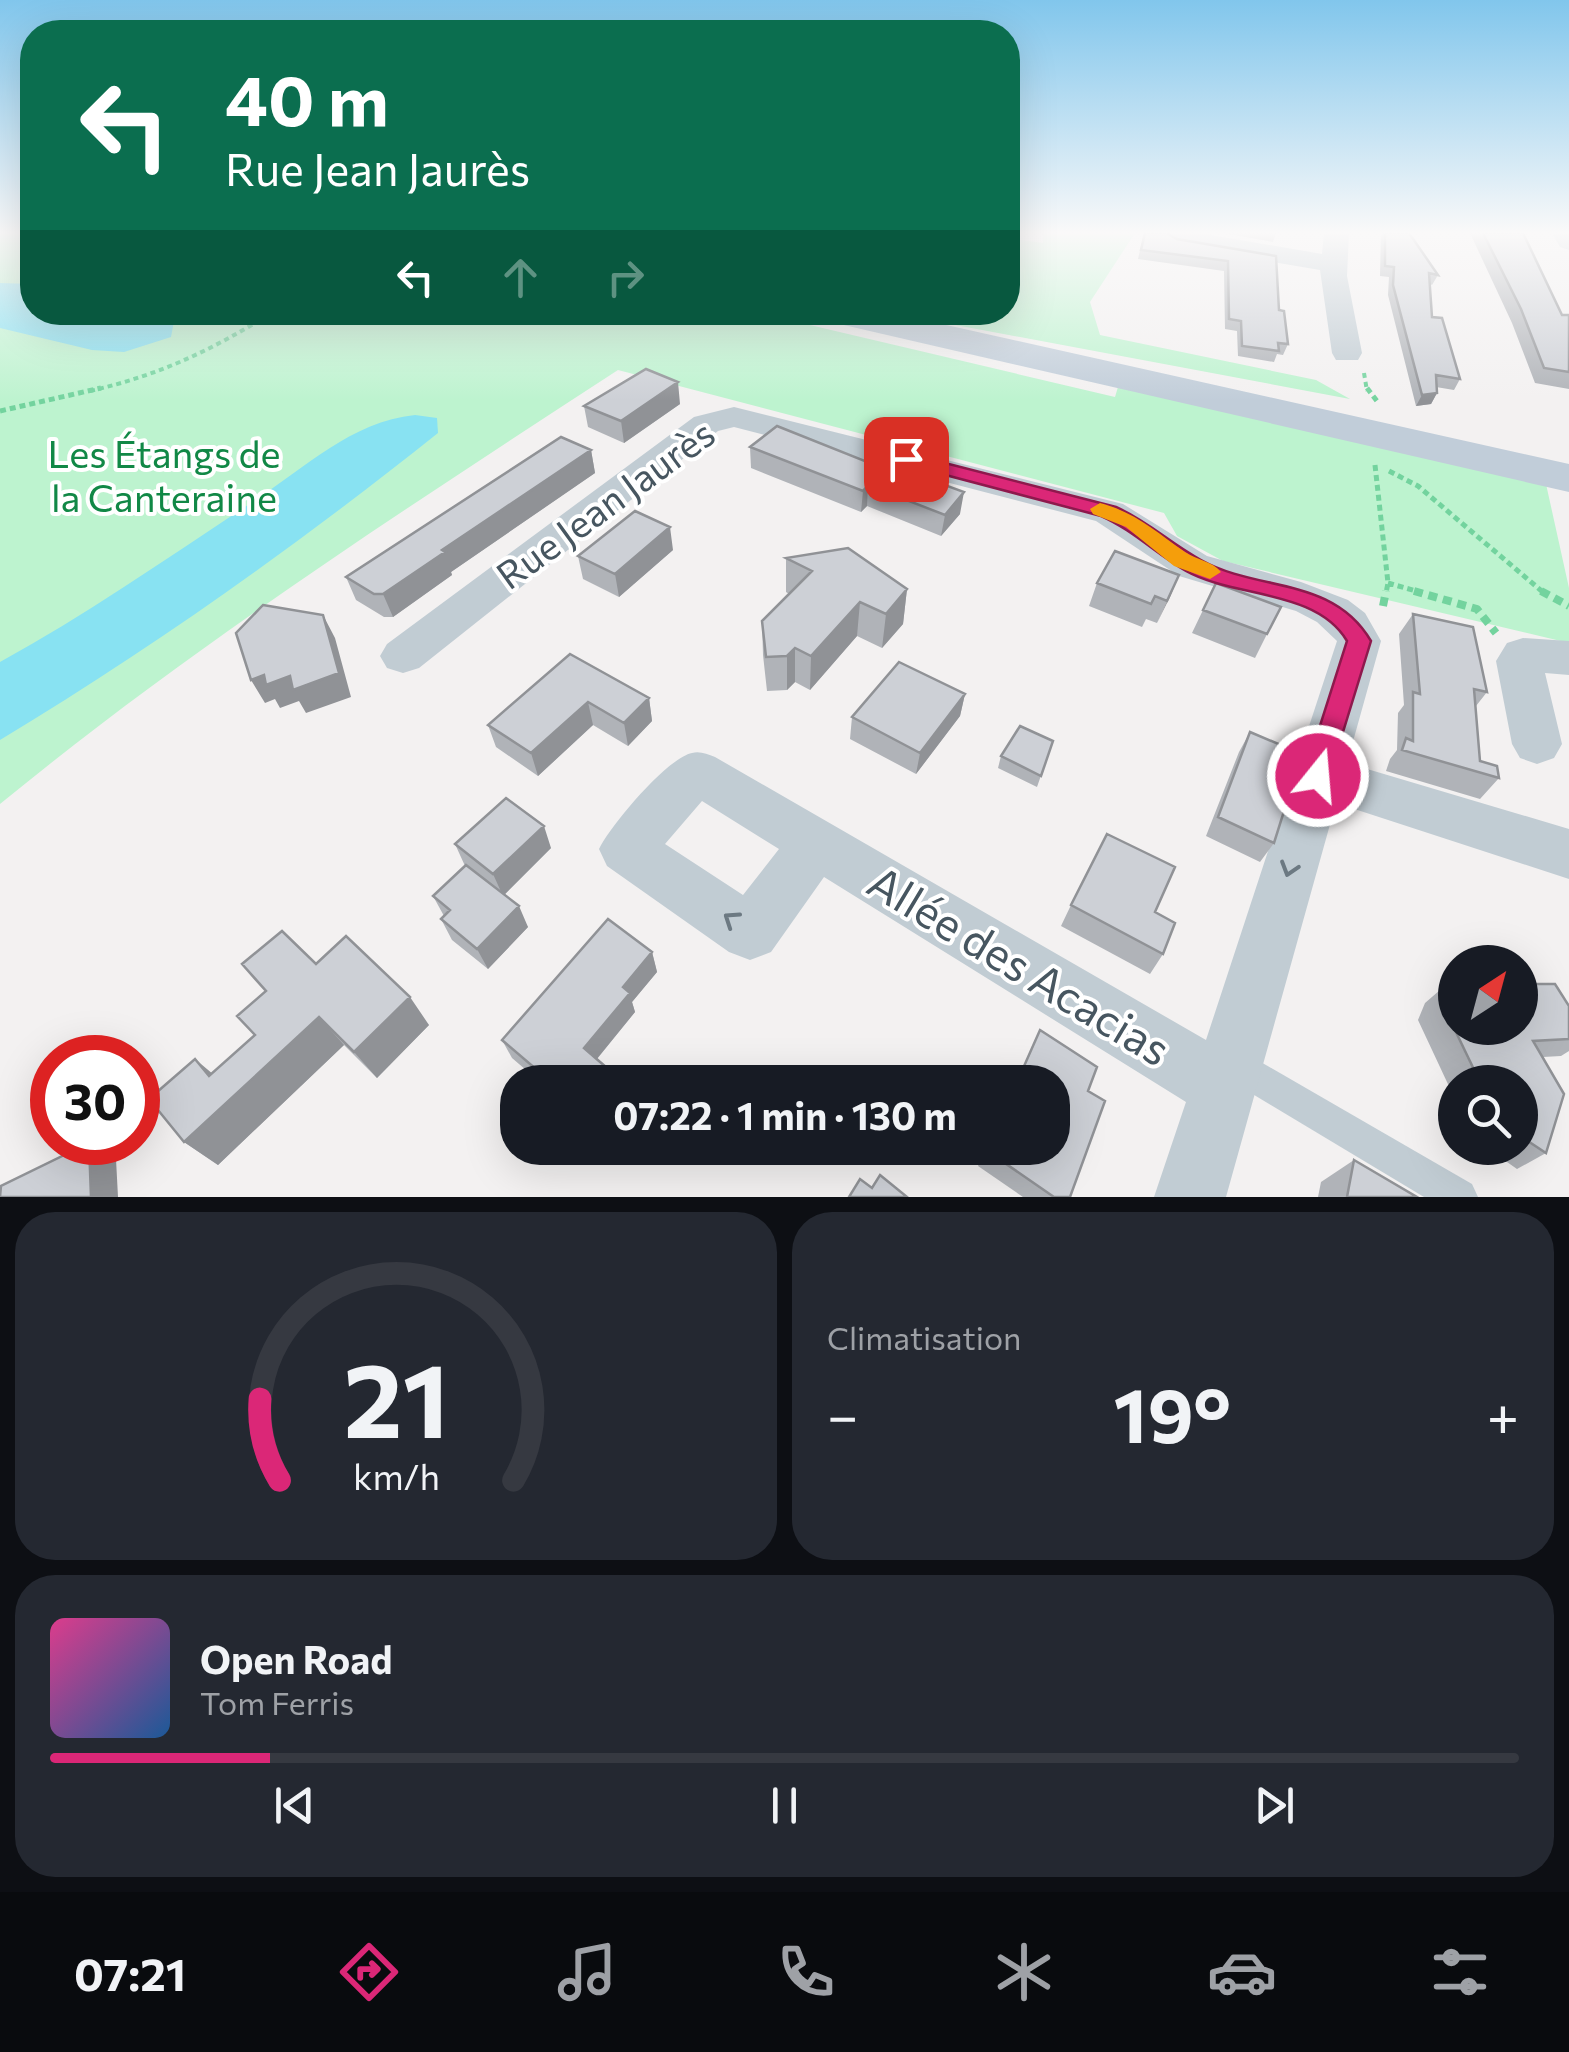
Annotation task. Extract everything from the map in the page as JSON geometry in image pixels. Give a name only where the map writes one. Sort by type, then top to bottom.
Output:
[{"type":"main road","points":[[891,325],[1384,440],[1569,478]]},
{"type":"main road","points":[[915,325],[1384,440],[1569,458]]},
{"type":"street","points":[[1338,289],[1347,353]]},
{"type":"street","name":"Rue Jean Jaurès","points":[[403,656],[706,424],[734,417],[1108,512],[1133,522],[1196,567],[1324,607],[1348,622],[1359,641]]},
{"type":"street","points":[[1190,1197],[1359,641]]},
{"type":"street","points":[[1537,744],[1519,661],[1524,655],[1536,654],[1569,658]]},
{"type":"street","points":[[1318,776],[1569,854]]},
{"type":"street","name":"Allée des Acacias","points":[[816,844],[1227,1074]]},
{"type":"lane","points":[[1227,1074],[1459,1197]]},
{"type":"path","points":[[0,412],[138,380],[210,350],[251,325]]},
{"type":"path","points":[[1347,353],[1362,367],[1368,394],[1388,411],[1384,440],[1388,583],[1379,622],[1359,641]]},
{"type":"path","points":[[1384,440],[1418,486],[1546,595],[1569,606]]},
{"type":"path","points":[[1388,583],[1477,609],[1519,661]]},
{"type":"green space","name":"Les Étangs de la Canteraine","points":[[0,289],[20,289],[20,325],[810,325],[1115,397],[1118,387],[1546,484],[1569,588],[1569,643],[1223,561],[1177,536],[1164,513],[618,370],[225,633],[0,804]]},
{"type":"green space","points":[[1020,289],[1099,289],[1090,302],[1100,335],[1316,380],[1350,399],[956,325],[1020,325]]},
{"type":"water","points":[[0,289],[20,289],[20,325],[173,325],[171,337],[124,352],[92,350],[0,328]]},
{"type":"water","points":[[415,415],[437,418],[438,433],[224,594],[0,740],[0,662],[128,584],[350,436],[392,419]]},
{"type":"building","points":[[1228,289],[1278,289],[1288,344],[1278,343],[1279,351],[1242,346],[1241,321],[1229,319]]},
{"type":"building","points":[[1394,289],[1430,289],[1432,317],[1442,318],[1460,379],[1436,375],[1437,393],[1422,395]]},
{"type":"building","points":[[1511,289],[1550,289],[1562,315],[1569,315],[1569,372],[1544,368]]},
{"type":"building","points":[[646,369],[678,382],[621,421],[584,406]]},
{"type":"building","points":[[777,426],[872,464],[874,459],[964,492],[945,515],[868,485],[863,491],[750,447]]},
{"type":"building","points":[[561,437],[591,450],[383,594],[374,594],[346,577]]},
{"type":"building","points":[[635,511],[670,527],[615,574],[578,556]]},
{"type":"building","points":[[848,548],[907,589],[886,614],[860,602],[811,656],[795,648],[787,656],[766,657],[762,621],[812,571],[786,558]]},
{"type":"building","points":[[1115,551],[1179,575],[1167,601],[1155,596],[1151,604],[1097,583]]},
{"type":"building","points":[[1216,583],[1281,607],[1267,634],[1203,610]]},
{"type":"building","points":[[263,605],[323,615],[339,673],[293,690],[290,676],[266,685],[264,675],[251,680],[236,633]]},
{"type":"building","points":[[1413,614],[1473,627],[1487,692],[1474,689],[1480,761],[1497,766],[1499,778],[1402,750],[1406,738],[1413,741],[1413,692],[1420,694]]},
{"type":"building","points":[[570,654],[649,698],[624,723],[588,702],[531,753],[488,725]]},
{"type":"building","points":[[899,662],[965,694],[920,753],[852,717]]},
{"type":"building","points":[[1020,726],[1053,741],[1041,776],[1001,756]]},
{"type":"building","points":[[1250,732],[1302,754],[1274,843],[1218,817]]},
{"type":"building","points":[[506,798],[544,826],[493,874],[455,844]]},
{"type":"building","points":[[1107,834],[1175,867],[1155,912],[1175,923],[1163,954],[1071,905]]},
{"type":"building","points":[[466,865],[519,906],[477,949],[441,919],[450,910],[433,896]]},
{"type":"building","points":[[608,919],[652,952],[623,987],[630,993],[584,1048],[604,1065],[531,1065],[502,1040]]},
{"type":"building","points":[[282,931],[316,964],[346,936],[410,997],[354,1052],[319,1017],[184,1142],[160,1113],[160,1089],[195,1059],[209,1076],[255,1035],[237,1016],[266,991],[242,964]]},
{"type":"building","points":[[1538,984],[1555,984],[1569,1006],[1569,1039],[1538,1041]]},
{"type":"building","points":[[1040,1030],[1097,1067],[1088,1091],[1105,1101],[1070,1197],[1054,1197],[1008,1165],[1070,1165],[1070,1065],[1025,1065]]},
{"type":"building","points":[[1462,1045],[1535,1045],[1564,1094],[1546,1153],[1538,1148],[1538,1065],[1472,1065]]},
{"type":"building","points":[[1354,1160],[1417,1197],[1347,1197]]},
{"type":"building","points":[[44,1165],[90,1165],[91,1197],[0,1197],[1,1186]]},
{"type":"building","points":[[880,1175],[907,1197],[849,1197],[860,1179],[872,1188]]},
{"type":"slow traffic","points":[[1100,509],[1133,522],[1169,552],[1210,572]]},
{"type":"route","points":[[906,459],[1108,512],[1133,522],[1169,552],[1196,567],[1308,600],[1348,622],[1359,641],[1318,776]]}]
